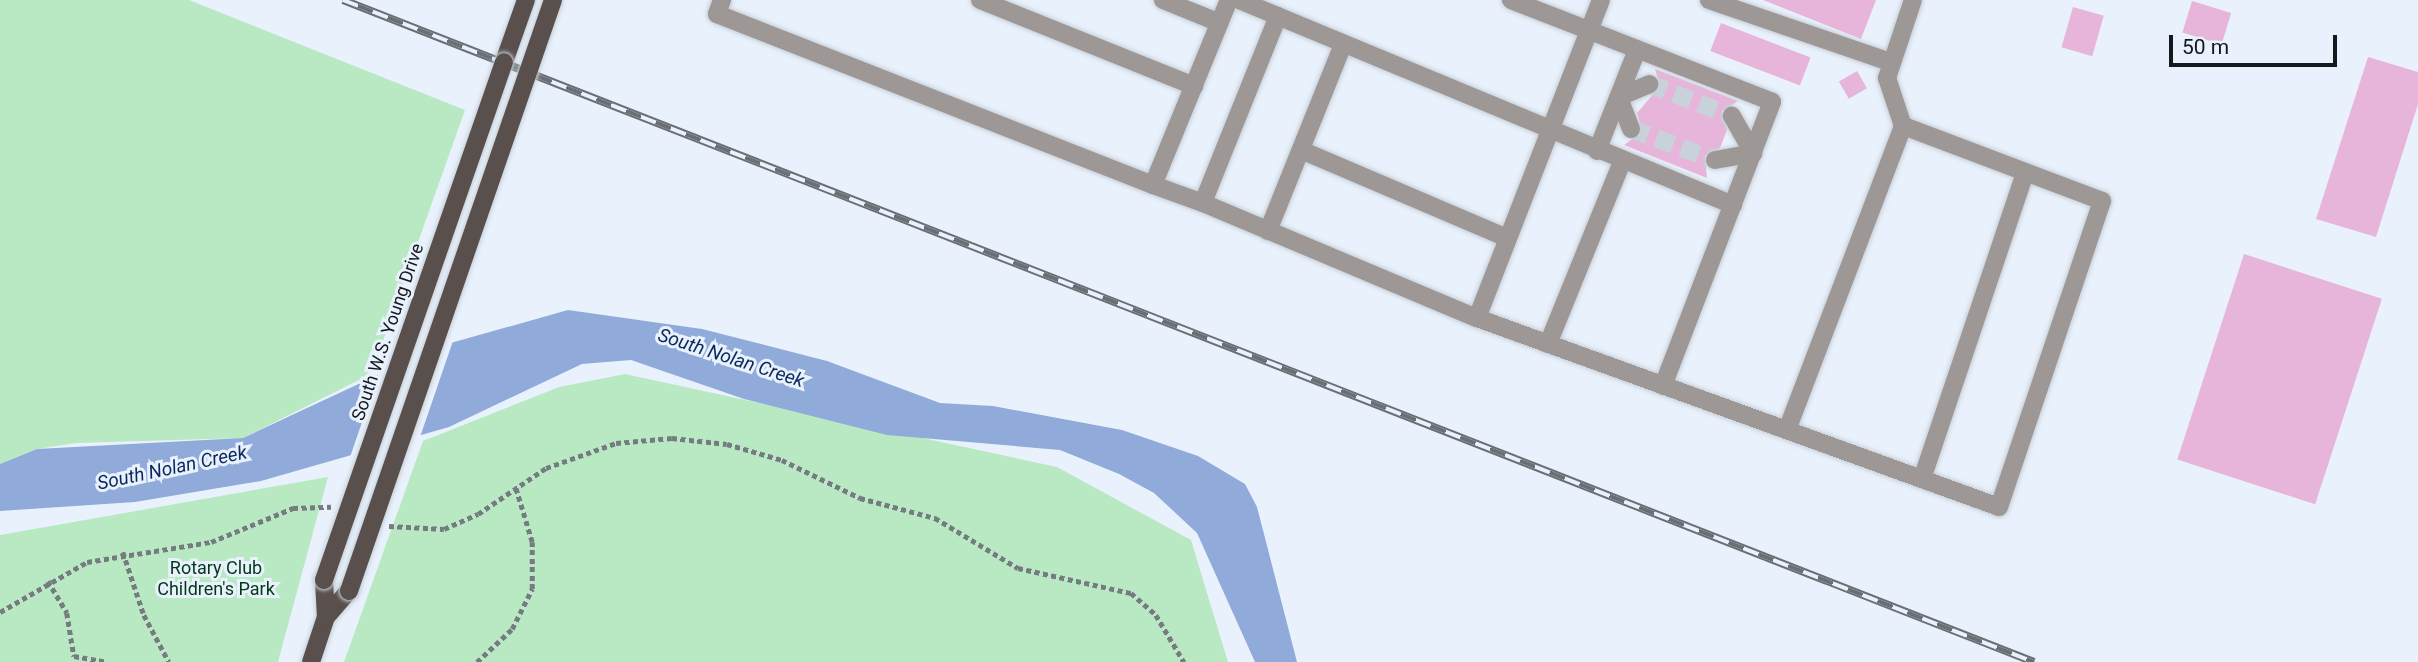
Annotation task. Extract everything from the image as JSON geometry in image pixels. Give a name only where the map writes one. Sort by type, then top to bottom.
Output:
[{"type":"main road","name":"South W.S. Young Drive","points":[[311,662],[326,617],[324,580],[526,0]]},
{"type":"main road","name":"South W.S. Young Drive","points":[[326,617],[349,590],[553,0]]},
{"type":"lane","points":[[722,0],[717,14],[1203,203],[1477,318],[1999,507],[2102,201],[1903,126]]},
{"type":"lane","points":[[980,0],[1194,86]]},
{"type":"lane","points":[[1163,0],[1220,23]]},
{"type":"lane","points":[[1153,185],[1229,0]]},
{"type":"lane","points":[[1239,0],[1622,162],[1733,205]]},
{"type":"lane","points":[[1511,0],[1772,102],[1663,386]]},
{"type":"lane","points":[[1477,318],[1601,0]]},
{"type":"lane","points":[[1709,0],[1890,62]]},
{"type":"lane","points":[[1787,430],[1903,126],[1887,78],[1890,62],[1913,0]]},
{"type":"lane","points":[[1203,203],[1278,16]]},
{"type":"lane","points":[[1268,231],[1343,44]]},
{"type":"lane","points":[[1597,151],[1637,50]]},
{"type":"lane","points":[[1619,97],[1649,84]]},
{"type":"lane","points":[[1619,97],[1631,130]]},
{"type":"lane","points":[[1732,116],[1753,153]]},
{"type":"lane","points":[[1301,150],[1507,238]]},
{"type":"lane","points":[[1715,160],[1753,153]]},
{"type":"lane","points":[[1548,344],[1622,162]]},
{"type":"lane","points":[[1922,480],[2025,173]]},
{"type":"path","points":[[382,524],[444,528],[478,514],[515,486],[546,468],[616,443],[672,438],[756,450],[840,490],[935,518],[1001,561],[1131,593],[1163,623],[1184,662]]},
{"type":"path","points":[[477,662],[512,629],[532,589],[532,542],[515,486]]},
{"type":"path","points":[[0,612],[48,581],[124,552],[211,542],[307,505],[343,511]]},
{"type":"path","points":[[124,552],[144,615],[169,662]]},
{"type":"path","points":[[48,581],[67,613],[74,656],[107,662]]},
{"type":"green space","points":[[0,0],[189,0],[465,110],[374,366],[363,378],[243,438],[76,443],[37,449],[0,464]]},
{"type":"green space","points":[[625,374],[1057,467],[1191,540],[1228,662],[344,662],[423,441],[559,387]]},
{"type":"green space","name":"Rotary Club Children's Park","points":[[328,477],[278,662],[0,662],[0,535]]},
{"type":"water","name":"South Nolan Creek","points":[[568,310],[702,329],[827,361],[940,403],[993,406],[1122,430],[1198,456],[1245,484],[1257,507],[1297,662],[1255,662],[1197,533],[1154,493],[1119,474],[1060,450],[887,435],[744,399],[631,360],[582,364],[449,427],[261,481],[135,502],[0,511],[0,464],[37,449],[243,438],[440,346]]},
{"type":"pier","points":[[454,338],[419,440],[349,460],[381,367]]},
{"type":"building","points":[[1763,0],[1876,0],[1861,39]]},
{"type":"building","points":[[2192,1],[2231,13],[2222,45],[2182,33]]},
{"type":"building","points":[[2073,7],[2104,16],[2092,56],[2061,47]]},
{"type":"building","points":[[1721,23],[1811,57],[1800,85],[1710,51]]},
{"type":"building","points":[[2368,57],[2418,72],[2418,104],[2376,237],[2316,219]]},
{"type":"building","points":[[1655,69],[1738,101],[1722,111],[1727,130],[1720,148],[1705,156],[1707,178],[1624,145],[1642,132],[1637,113],[1660,86]]},
{"type":"building","points":[[1857,71],[1867,88],[1849,99],[1839,82]]},
{"type":"building","points":[[2244,254],[2382,299],[2315,504],[2177,459]]},
{"type":"tunnel","points":[[1649,84],[1732,116]]},
{"type":"tunnel","points":[[1631,129],[1715,160]]},
{"type":"railway","points":[[343,0],[2034,662]]}]
